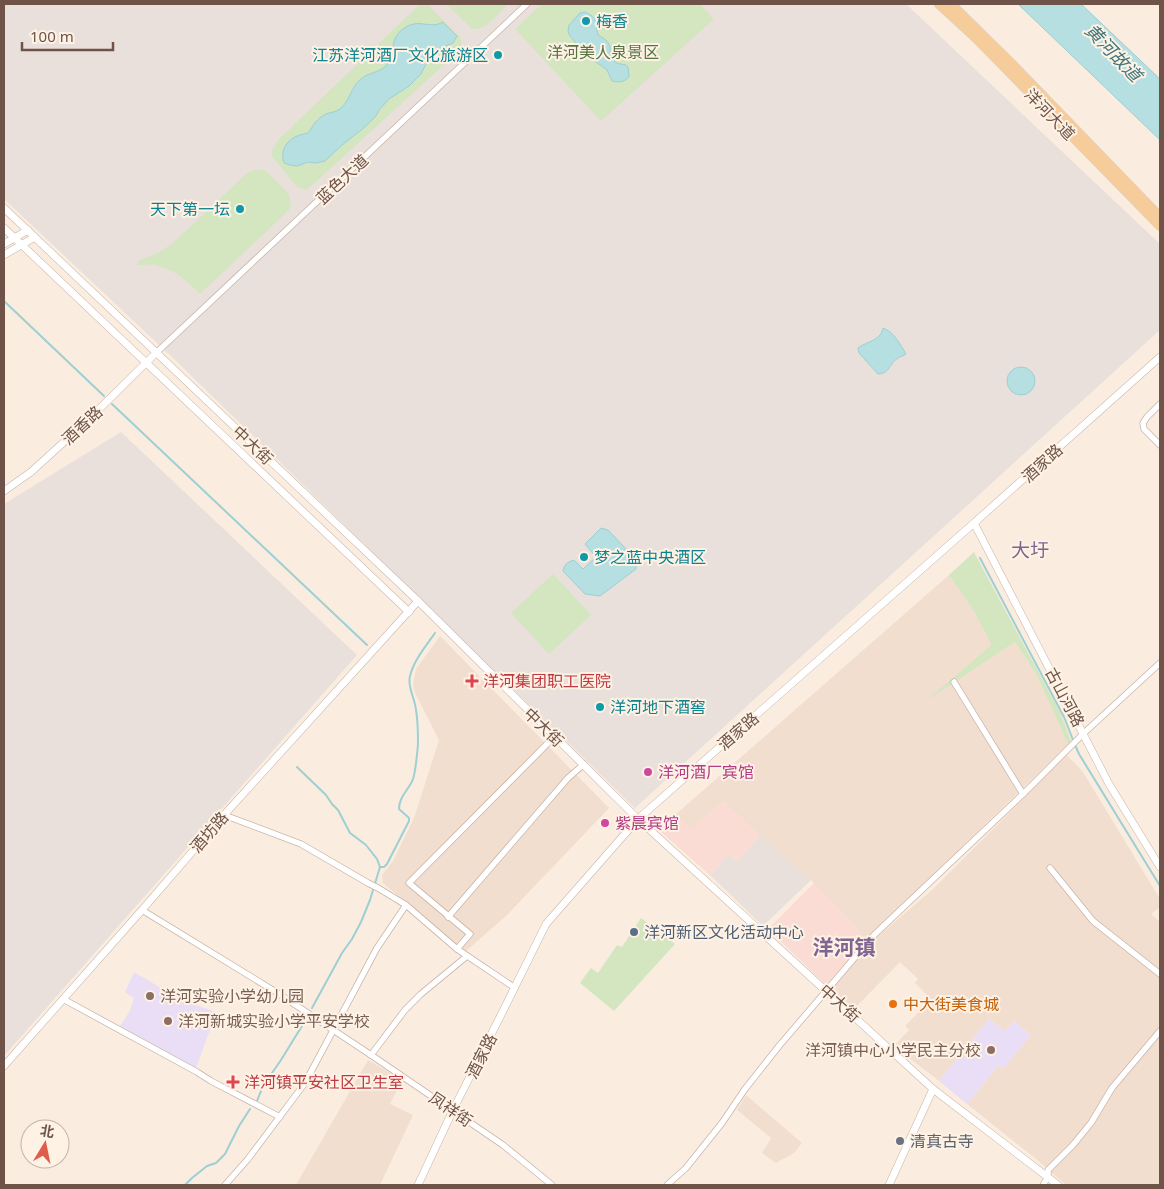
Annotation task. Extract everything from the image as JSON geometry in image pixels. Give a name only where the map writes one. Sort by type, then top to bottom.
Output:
[{"type":"main road","name":"洋河大道","points":[[939,4],[976,38],[1160,226]]},
{"type":"main road","name":"洋河大道","points":[[951,4],[1160,216]]},
{"type":"street","name":"蓝色大道","points":[[156,353],[527,4]]},
{"type":"street","name":"中大街","points":[[4,208],[418,601],[638,819],[933,1089],[1058,1185]]},
{"type":"street","name":"中大街","points":[[4,228],[409,612]]},
{"type":"street","points":[[4,244],[28,230]]},
{"type":"street","points":[[4,255],[35,237]]},
{"type":"street","name":"酒香路","points":[[4,490],[31,472],[87,421],[156,353]]},
{"type":"street","name":"酒家路","points":[[418,1185],[453,1110],[546,924],[638,819],[1160,357]]},
{"type":"street","points":[[1160,404],[1143,423],[1144,429],[1160,445]]},
{"type":"street","name":"古山河路","points":[[974,523],[1082,736],[1160,867]]},
{"type":"street","name":"酒坊路","points":[[4,1066],[224,815],[418,601]]},
{"type":"street","points":[[667,1185],[686,1168],[722,1123],[745,1089],[825,990],[874,935],[1160,663]]},
{"type":"street","points":[[954,682],[1023,794]]},
{"type":"street","points":[[457,949],[470,934],[409,883],[554,737]]},
{"type":"street","points":[[448,917],[568,778],[584,764]]},
{"type":"street","points":[[224,815],[301,844],[378,888],[406,905],[457,949],[515,988]]},
{"type":"street","points":[[1050,868],[1093,921],[1160,974]]},
{"type":"street","points":[[225,1185],[248,1160],[305,1083],[377,948],[406,905]]},
{"type":"street","name":"凤祥街","points":[[142,910],[334,1030],[503,1145],[552,1185]]},
{"type":"street","points":[[371,1055],[405,1010],[421,994],[467,956]]},
{"type":"street","points":[[63,999],[280,1117]]},
{"type":"street","points":[[1043,1185],[1048,1177],[1048,1170],[1073,1145],[1091,1123],[1112,1088],[1160,1031]]},
{"type":"street","points":[[889,1185],[933,1089]]},
{"type":"shaded area","points":[[4,4],[906,4],[1160,244],[1160,330],[635,808],[174,359],[4,199]]},
{"type":"shaded area","points":[[121,432],[357,655],[4,1056],[4,504]]},
{"type":"shaded area","points":[[949,575],[973,610],[991,645],[931,697],[1015,642],[1036,674],[1068,744],[867,939],[811,880],[758,834],[724,801],[691,830],[675,815]]},
{"type":"shaded area","points":[[440,636],[609,808],[506,916],[466,951],[459,948],[383,883],[382,875],[393,861],[414,818],[439,740],[415,693],[413,685],[416,669]]},
{"type":"shaded area","points":[[1067,755],[1083,772],[1160,899],[1160,907],[1151,914],[1160,922],[1160,1185],[1066,1185],[967,1104],[999,1065],[1003,1068],[1031,1035],[1014,1021],[1005,1031],[989,1019],[939,1081],[894,1046],[909,1030],[905,1026],[931,999],[915,983],[918,979],[900,962],[854,1009],[832,989],[878,936],[932,890]]},
{"type":"shaded area","points":[[724,801],[760,835],[737,861],[728,855],[710,875],[660,831],[675,815],[691,830]]},
{"type":"shaded area","points":[[760,835],[811,880],[763,926],[710,875],[728,855],[737,861]]},
{"type":"shaded area","points":[[814,883],[867,939],[826,985],[768,929]]},
{"type":"shaded area","name":"洋河新城实验小学平安学校","points":[[134,972],[181,1000],[215,1013],[196,1068],[120,1026],[130,1011],[134,998],[125,992]]},
{"type":"shaded area","name":"洋河镇中心小学民主分校","points":[[989,1019],[1005,1031],[1014,1021],[1031,1035],[1003,1069],[999,1065],[967,1104],[939,1081]]},
{"type":"shaded area","points":[[368,1060],[402,1080],[390,1104],[413,1115],[380,1185],[296,1185]]},
{"type":"shaded area","points":[[746,1095],[802,1143],[794,1153],[776,1163],[762,1153],[771,1138],[737,1110]]},
{"type":"green space","points":[[449,4],[508,4],[487,24],[477,29],[472,29],[448,6]]},
{"type":"green space","name":"洋河美人泉景区","points":[[542,4],[700,4],[714,19],[601,121],[515,29]]},
{"type":"green space","points":[[419,5],[428,5],[459,36],[461,39],[460,50],[309,188],[306,190],[296,186],[272,156],[271,152],[279,139]]},
{"type":"green space","points":[[257,169],[267,172],[288,193],[291,202],[289,210],[200,294],[185,280],[167,269],[152,265],[138,265],[137,261],[158,253],[173,243],[247,173]]},
{"type":"green space","points":[[974,552],[1061,714],[1071,741],[1068,744],[1036,674],[1015,642],[926,701],[991,645],[973,610],[949,575]]},
{"type":"green space","points":[[553,574],[591,615],[549,654],[511,613]]},
{"type":"green space","points":[[641,918],[675,944],[614,1011],[580,983],[591,968],[598,973],[617,945],[622,947]]},
{"type":"water","name":"黄河故道","points":[[1018,4],[1081,4],[1160,79],[1160,140]]},
{"type":"water","points":[[585,12],[593,16],[598,35],[609,44],[610,53],[616,63],[628,67],[629,77],[625,80],[619,82],[612,81],[607,70],[589,57],[570,36],[568,31],[569,25],[580,13]]},
{"type":"water","points":[[443,22],[457,36],[453,43],[431,54],[421,74],[409,86],[389,99],[376,116],[360,131],[325,161],[308,162],[297,166],[284,163],[284,148],[291,139],[308,133],[320,118],[340,109],[358,81],[386,66],[392,54],[394,41],[403,29],[414,24],[433,25]]},
{"type":"water","points":[[883,328],[894,335],[906,354],[895,360],[885,372],[878,374],[859,353],[858,348],[878,337]]},
{"type":"water","points":[[1021,367],[1031,371],[1035,381],[1031,391],[1021,395],[1011,391],[1007,381],[1011,371]]},
{"type":"water","points":[[601,528],[608,530],[626,549],[623,552],[636,566],[636,569],[600,596],[585,594],[563,571],[565,565],[574,560],[583,569],[596,557],[585,544]]},
{"type":"waterway","points":[[4,301],[104,396]]},
{"type":"waterway","points":[[112,404],[367,645]]},
{"type":"waterway","points":[[980,558],[1064,717],[1073,740]]},
{"type":"waterway","points":[[380,867],[384,867],[387,864],[409,821],[409,818],[399,809],[402,797],[413,779],[418,744],[417,714],[409,680],[417,659],[435,633]]},
{"type":"waterway","points":[[1075,745],[1160,886]]},
{"type":"waterway","points":[[297,767],[326,795],[338,810],[350,833],[366,845],[377,859],[380,867],[361,922],[312,1008]]},
{"type":"waterway","points":[[257,1101],[263,1086],[305,1021]]},
{"type":"waterway","points":[[185,1185],[207,1166],[216,1163],[225,1154],[250,1109]]},
{"type":"place","name":"梅香","points":[[586,21]]},
{"type":"place","name":"江苏洋河酒厂文化旅游区","points":[[498,55]]},
{"type":"place","name":"天下第一坛","points":[[240,209]]},
{"type":"place","name":"梦之蓝中央酒区","points":[[584,557]]},
{"type":"place","name":"洋河集团职工医院","points":[[472,681]]},
{"type":"place","name":"洋河地下酒窖","points":[[600,707]]},
{"type":"place","name":"洋河酒厂宾馆","points":[[648,772]]},
{"type":"place","name":"紫晨宾馆","points":[[605,823]]},
{"type":"place","name":"洋河新区文化活动中心","points":[[634,932]]},
{"type":"place","name":"洋河实验小学幼儿园","points":[[150,996]]},
{"type":"place","name":"中大街美食城","points":[[893,1004]]},
{"type":"place","name":"洋河新城实验小学平安学校","points":[[168,1021]]},
{"type":"place","name":"洋河镇中心小学民主分校","points":[[991,1050]]},
{"type":"place","name":"洋河镇平安社区卫生室","points":[[233,1082]]},
{"type":"place","name":"清真古寺","points":[[900,1141]]},
{"type":"district","name":"大圩","points":[[1030,550]]},
{"type":"district","name":"洋河镇","points":[[844,948]]}]
